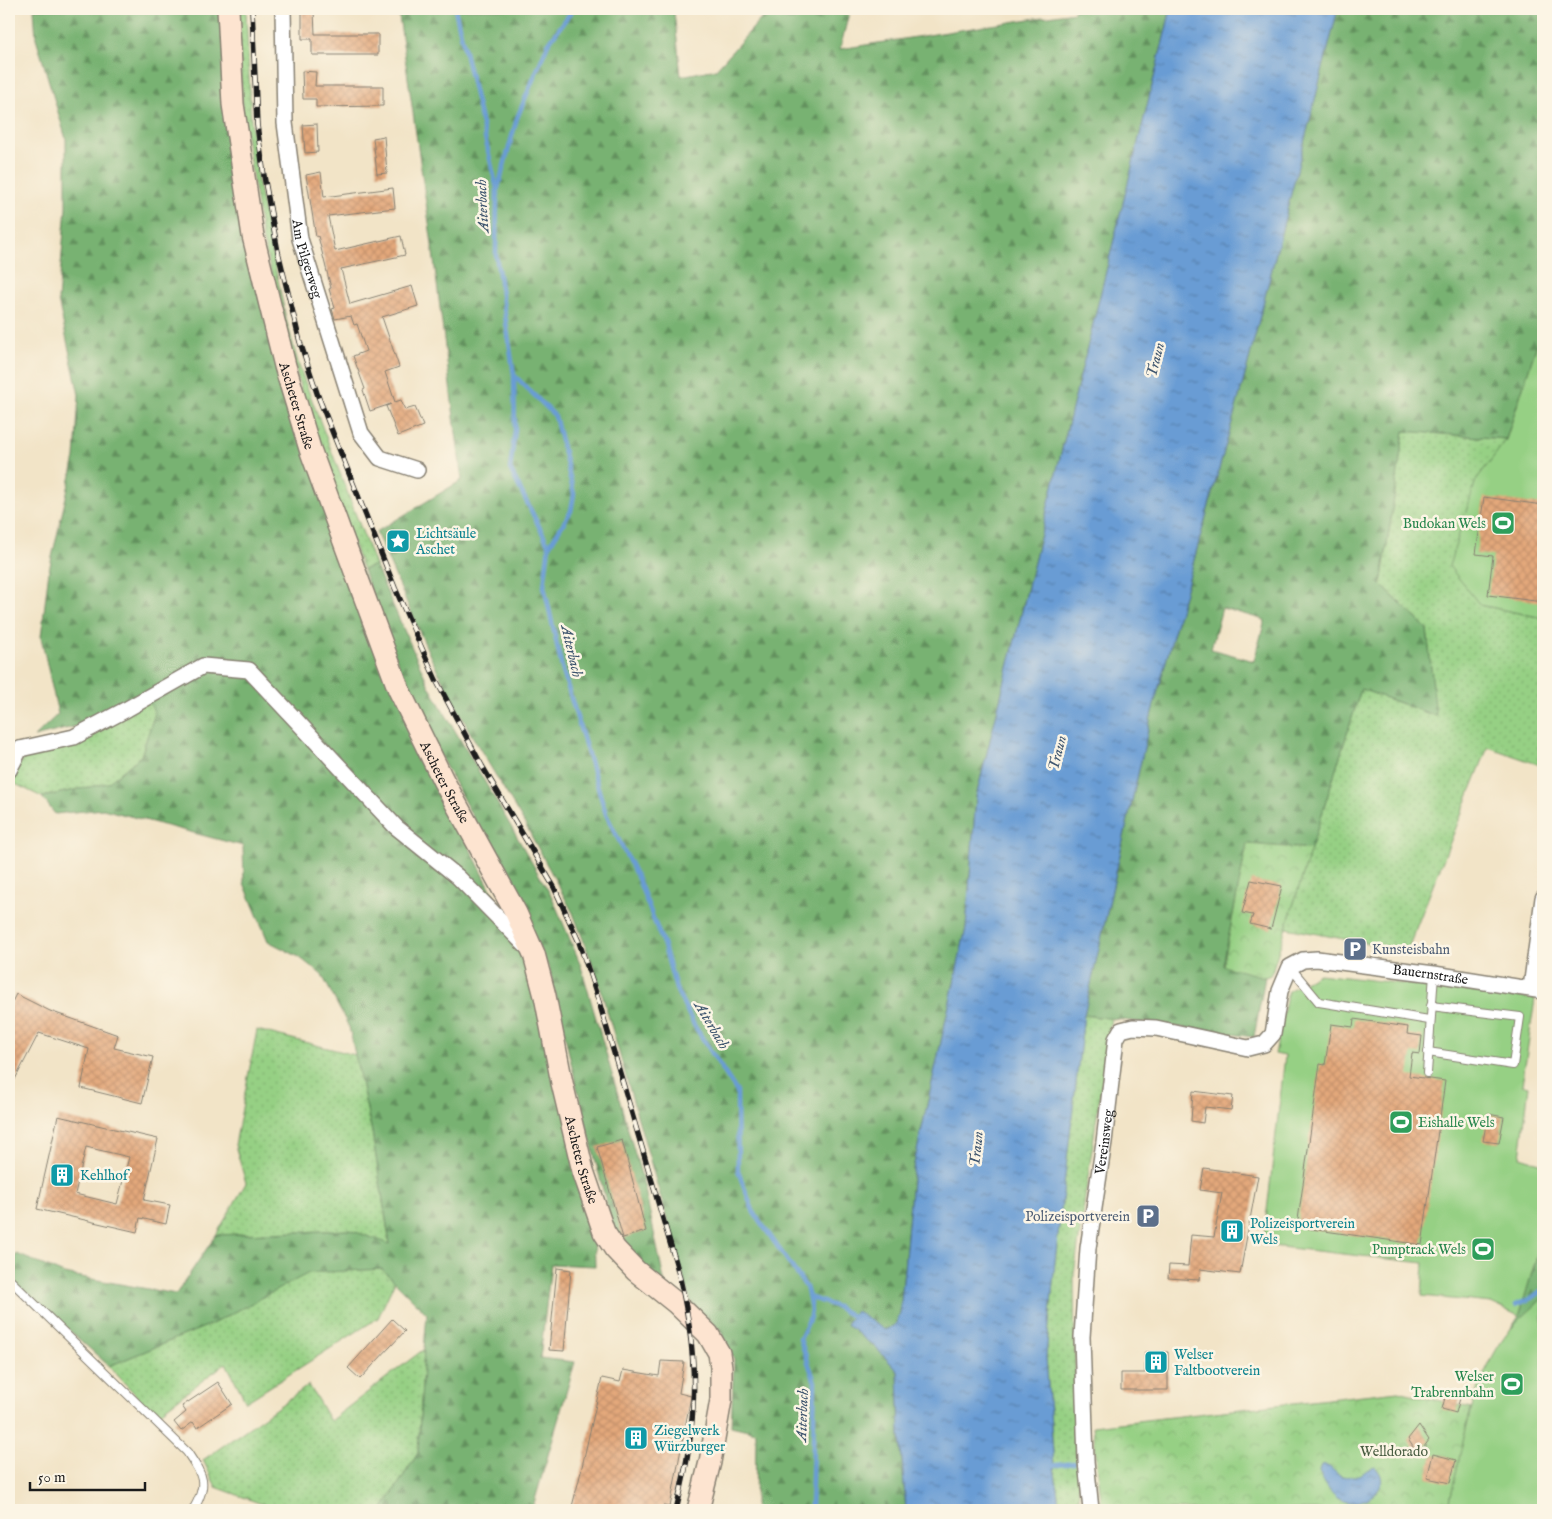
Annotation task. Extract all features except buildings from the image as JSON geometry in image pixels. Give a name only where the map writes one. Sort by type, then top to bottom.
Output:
[{"type":"main road","name":"Ascheter Straße","points":[[228,9],[233,104],[253,236],[284,366],[310,448],[399,690],[443,780],[516,913],[534,954],[545,996],[582,1170],[604,1232],[615,1250],[636,1271],[676,1303],[708,1334],[719,1353],[721,1400],[713,1463],[698,1510]]},
{"type":"street","name":"Am Pilgerweg","points":[[284,9],[285,123],[300,240],[361,433],[380,458],[417,470]]},
{"type":"street","points":[[9,770],[14,747],[74,736],[128,710],[203,666],[250,670],[396,827],[458,877],[511,933],[534,954]]},
{"type":"street","points":[[1537,990],[1543,898]]},
{"type":"street","name":"Bauernstraße","points":[[1290,967],[1303,960],[1317,959],[1537,990]]},
{"type":"street","name":"Vereinsweg","points":[[1091,1510],[1086,1461],[1082,1337],[1088,1248],[1104,1142],[1116,1039],[1121,1030],[1133,1027],[1156,1028],[1248,1048],[1264,1044],[1273,1034],[1280,991],[1290,967]]},
{"type":"lane","points":[[1290,967],[1319,1002],[1429,1020]]},
{"type":"lane","points":[[1427,1073],[1429,1020],[1434,974]]},
{"type":"lane","points":[[1428,1052],[1513,1065],[1520,1017],[1431,1006]]},
{"type":"lane","points":[[9,1279],[187,1452],[202,1474],[202,1495],[193,1510]]},
{"type":"green space","points":[[34,9],[221,9],[242,235],[435,780],[507,921],[535,992],[594,1231],[595,1266],[551,1264],[540,1358],[575,1362],[532,1510],[382,1510],[418,1453],[427,1314],[382,1269],[309,1273],[214,1323],[109,1366],[62,1324],[9,1281],[9,1264],[17,1254],[64,1274],[176,1294],[216,1235],[350,1230],[390,1244],[372,1132],[349,1027],[322,975],[299,957],[268,941],[244,883],[243,846],[103,809],[55,814],[42,797],[108,783],[141,756],[155,713],[144,694],[81,725],[34,737],[58,714],[41,637],[49,570],[75,458],[79,395],[58,300],[66,208],[66,139],[36,38]]},
{"type":"green space","points":[[237,9],[246,9],[251,120],[258,183],[286,319],[299,366],[375,565],[363,570],[309,422],[262,237],[243,117]]},
{"type":"green space","points":[[398,9],[677,9],[674,12],[681,76],[716,69],[770,9],[850,9],[840,49],[1074,12],[1076,9],[1171,9],[976,797],[966,928],[913,1169],[900,1314],[895,1325],[885,1331],[856,1311],[846,1324],[876,1348],[898,1371],[900,1435],[906,1510],[755,1510],[756,1432],[731,1426],[734,1359],[720,1330],[692,1306],[597,976],[573,913],[526,826],[471,734],[431,658],[376,532],[462,480],[431,237]]},
{"type":"green space","points":[[1338,9],[1543,9],[1543,326],[1506,439],[1404,431],[1381,585],[1427,629],[1436,716],[1361,689],[1311,849],[1247,844],[1223,965],[1265,977],[1254,1037],[1084,1015],[1152,712],[1245,375]],"holes":[[[1222,608],[1265,620],[1254,661],[1211,649]]]},
{"type":"green space","name":"Budokan Wels","points":[[1543,326],[1543,618],[1480,605],[1449,566],[1476,480],[1506,440]]},
{"type":"green space","points":[[1404,431],[1506,439],[1480,605],[1543,618],[1543,766],[1488,747],[1407,951],[1286,928],[1361,689],[1435,716],[1427,629],[1381,585]]},
{"type":"green space","points":[[375,565],[429,686],[552,897],[580,963],[644,1185],[665,1285],[632,1258],[613,1229],[576,1084],[550,971],[517,900],[415,709],[363,570]]},
{"type":"green space","points":[[148,699],[155,713],[141,756],[108,783],[42,797],[9,781],[26,754]]},
{"type":"green space","points":[[1247,844],[1311,849],[1271,975],[1265,977],[1223,966]]},
{"type":"green space","name":"Eishalle Wels","points":[[1319,974],[1535,999],[1522,1085],[1529,1086],[1520,1157],[1543,1164],[1543,1235],[1519,1316],[1491,1303],[1422,1296],[1424,1263],[1263,1245],[1285,1056],[1275,1054],[1288,991]]},
{"type":"green space","points":[[1084,1015],[1111,1018],[1074,1274],[1076,1450],[1080,1510],[1060,1510],[1054,1466],[1046,1357],[1055,1261]]},
{"type":"green space","points":[[257,1030],[355,1055],[372,1132],[390,1245],[350,1230],[216,1235],[246,1183],[235,1145]]},
{"type":"green space","points":[[1543,1235],[1543,1298],[1510,1330],[1519,1316]]},
{"type":"green space","points":[[382,1269],[395,1281],[378,1318],[246,1402],[226,1363],[155,1416],[109,1366],[214,1323],[309,1272]]},
{"type":"green space","name":"Welser Trabrennbahn","points":[[1543,1298],[1543,1510],[1448,1510],[1463,1440],[1477,1392],[1486,1370],[1510,1330]]},
{"type":"green space","points":[[424,1349],[418,1453],[382,1510],[278,1510],[216,1487],[203,1460],[309,1385],[330,1421]]},
{"type":"green space","name":"Welldorado","points":[[1398,1391],[1471,1408],[1448,1510],[1102,1510],[1093,1426]]},
{"type":"water","name":"Traun","points":[[1171,9],[1338,9],[1245,375],[1152,712],[1084,1015],[1055,1261],[1046,1357],[1054,1466],[1060,1510],[906,1510],[900,1435],[898,1371],[876,1348],[846,1324],[856,1311],[885,1330],[895,1325],[900,1314],[913,1169],[966,928],[976,797]]},
{"type":"water","points":[[1325,1465],[1346,1477],[1359,1476],[1375,1467],[1381,1475],[1379,1490],[1365,1500],[1347,1502],[1339,1499],[1320,1475],[1321,1466]]},
{"type":"waterway","name":"Aiterbach","points":[[455,9],[497,189],[496,255],[514,375],[515,430],[510,469],[549,546],[544,586],[562,668],[606,814],[638,879],[664,946],[676,989],[694,1025],[737,1092],[738,1171],[754,1213],[806,1287],[811,1314],[800,1339],[815,1382],[811,1510]]},
{"type":"waterway","points":[[498,188],[517,118],[548,44],[573,9]]},
{"type":"waterway","name":"Aiterbach","points":[[514,375],[555,416],[574,494],[571,511],[549,546]]},
{"type":"waterway","points":[[1516,1305],[1534,1297],[1543,1290]]},
{"type":"waterway","points":[[809,1297],[837,1307],[857,1319]]},
{"type":"waterway","points":[[1048,1466],[1074,1463]]},
{"type":"railway","points":[[252,9],[257,125],[264,176],[278,252],[300,342],[318,396],[395,588],[436,680],[482,766],[554,887],[579,942],[599,1002],[676,1263],[689,1327],[694,1387],[689,1446],[676,1510]]},
{"type":"place","name":"Budokan Wels","points":[[1503,523]]},
{"type":"place","name":"Lichtsäule Aschet","points":[[398,541]]},
{"type":"place","name":"Kunsteisbahn","points":[[1355,949]]},
{"type":"place","name":"Eishalle Wels","points":[[1401,1122]]},
{"type":"place","name":"Kehlhof","points":[[62,1175]]},
{"type":"place","name":"Polizeisportverein","points":[[1148,1216]]},
{"type":"place","name":"Polizeisportverein Wels","points":[[1232,1231]]},
{"type":"place","name":"Pumptrack Wels","points":[[1483,1249]]},
{"type":"place","name":"Welser Faltbootverein","points":[[1156,1362]]},
{"type":"place","name":"Welser Trabrennbahn","points":[[1512,1384]]},
{"type":"place","name":"Ziegelwerk Würzburger","points":[[636,1438]]}]
